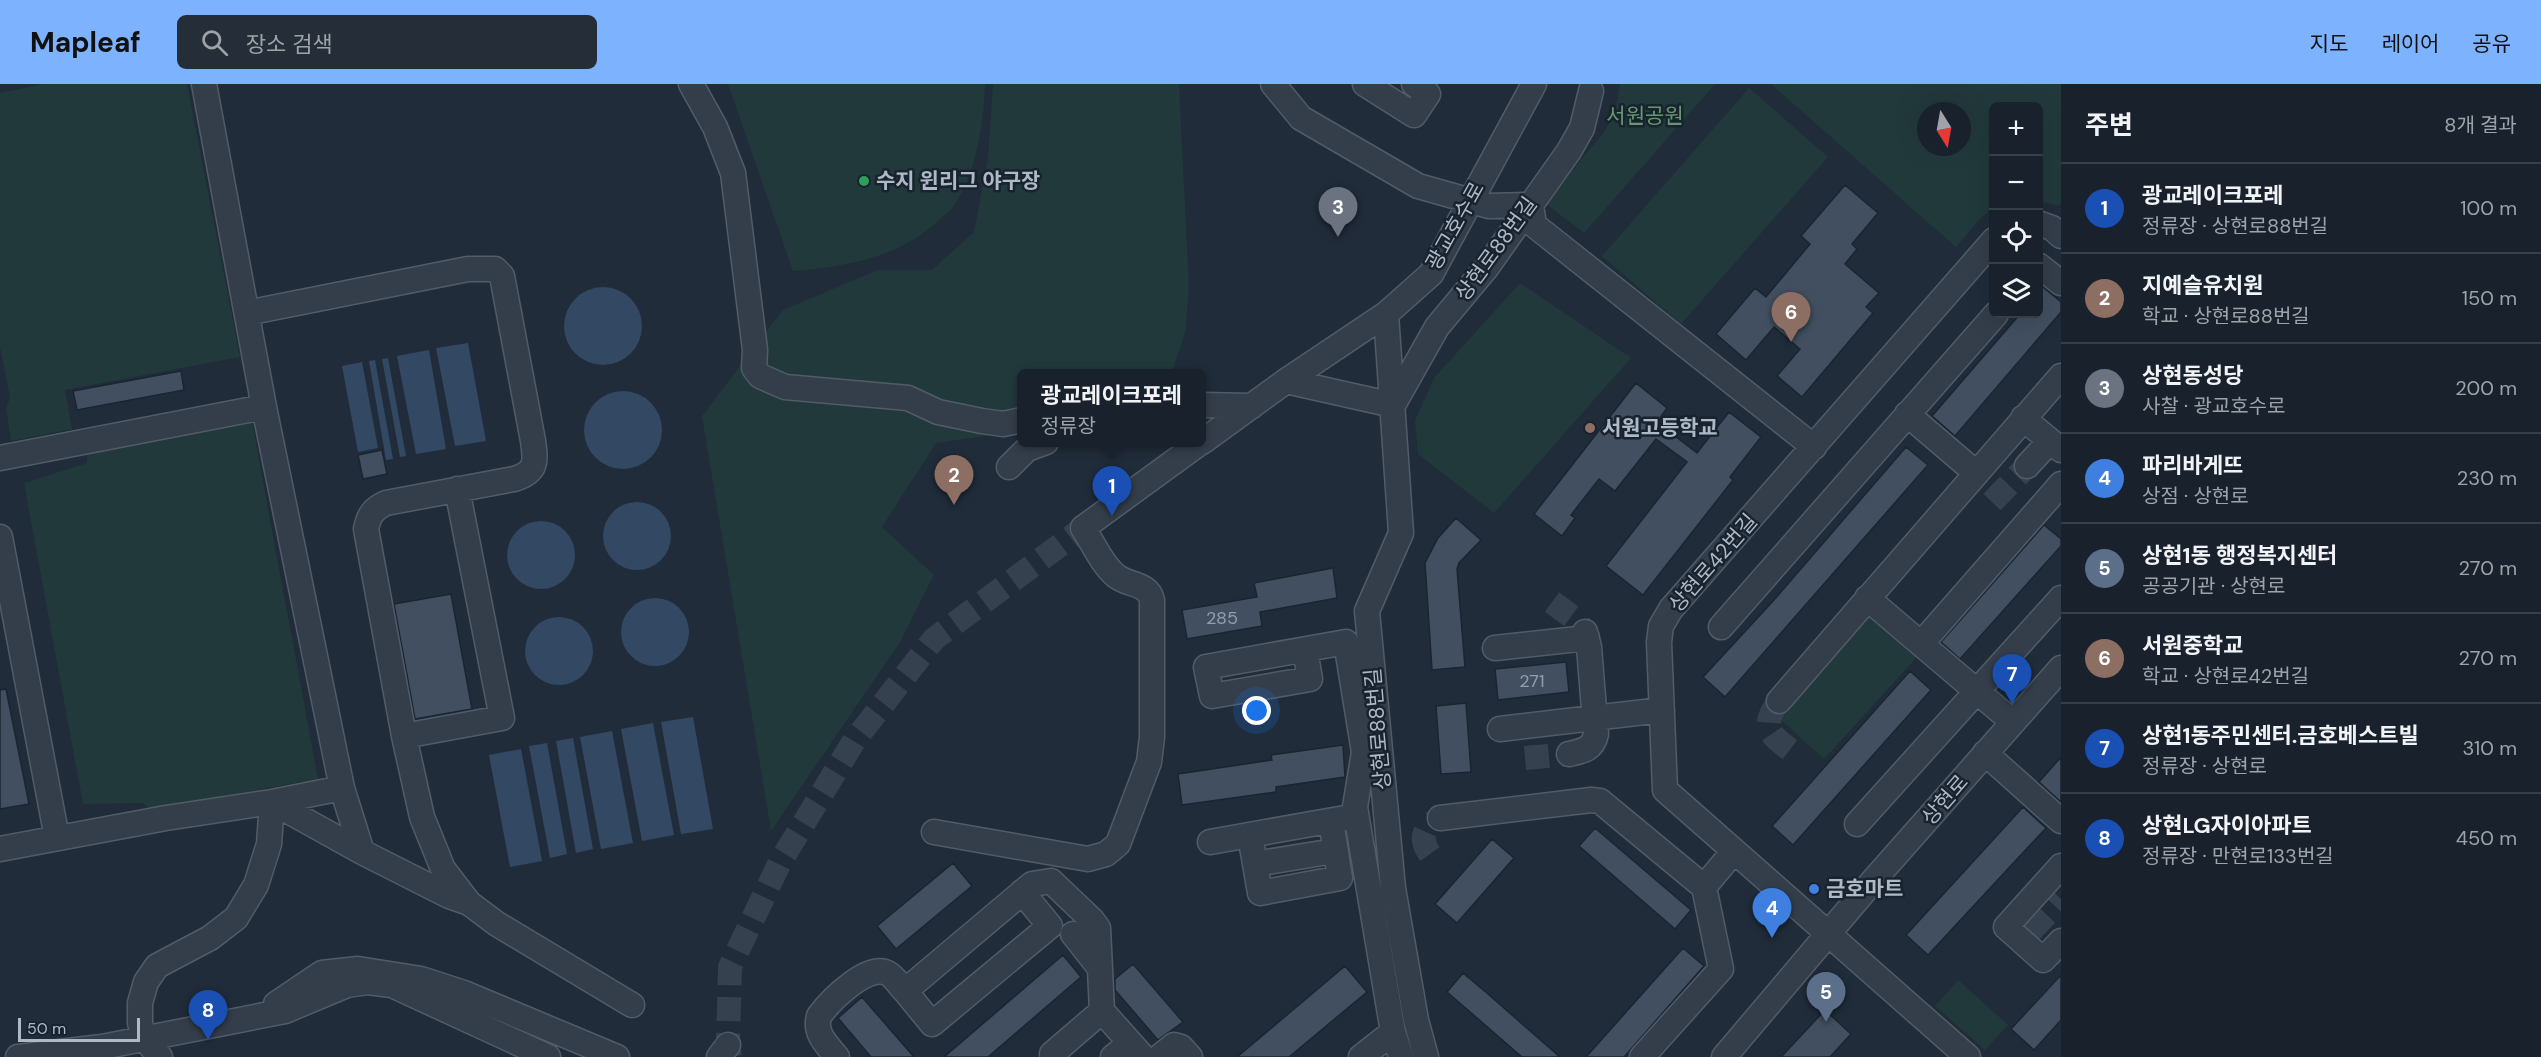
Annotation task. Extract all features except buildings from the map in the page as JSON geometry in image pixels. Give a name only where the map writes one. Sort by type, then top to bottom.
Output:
[{"type":"street","points":[[204,84],[264,407],[342,788],[362,852]]},
{"type":"street","points":[[692,84],[715,127],[733,173],[755,350],[754,368],[760,376],[785,387],[908,398],[939,412],[982,422],[1003,424],[1017,421]]},
{"type":"street","points":[[1273,84],[1301,118],[1418,186],[1468,202],[1489,206],[1531,205],[1534,225],[1814,447]]},
{"type":"street","points":[[1365,84],[1414,115],[1428,94],[1414,84]]},
{"type":"street","name":"광교호수로","points":[[1286,381],[1386,314],[1431,274],[1534,84]]},
{"type":"street","name":"상현로88번길","points":[[1392,405],[1437,327],[1487,267],[1569,151],[1582,128],[1591,91]]},
{"type":"street","points":[[2043,225],[2052,228],[2061,236]]},
{"type":"street","name":"상현로42번길","points":[[1829,933],[1665,790],[1659,642],[1661,626],[1671,609],[1989,246]]},
{"type":"street","points":[[247,314],[468,269],[495,268],[502,276],[535,457],[532,468],[526,476],[386,503],[375,509],[368,518],[366,529],[404,736],[422,817],[443,869],[469,903],[497,924],[632,1005]]},
{"type":"street","points":[[2043,269],[2061,283]]},
{"type":"street","name":"상현로88번길","points":[[1386,314],[1401,533],[1367,611],[1393,888],[1416,1020],[1426,1057]]},
{"type":"street","points":[[1721,627],[1992,318]]},
{"type":"street","points":[[1779,700],[2061,376]]},
{"type":"street","points":[[1206,439],[1286,381],[1392,405]]},
{"type":"street","points":[[1206,405],[1252,406]]},
{"type":"street","points":[[0,458],[264,407]]},
{"type":"street","points":[[1907,414],[1976,472]]},
{"type":"street","points":[[2024,418],[2055,446],[2027,466]]},
{"type":"street","points":[[1009,468],[1027,449],[1032,447]]},
{"type":"street","points":[[934,832],[1088,859],[1106,854],[1118,844],[1145,774],[1152,748],[1152,600],[1151,594],[1145,588],[1125,582],[1115,575],[1083,528],[1195,447]]},
{"type":"street","points":[[404,736],[502,718],[457,489]]},
{"type":"street","points":[[1921,644],[2056,499]]},
{"type":"street","points":[[0,537],[57,838]]},
{"type":"street","points":[[1867,598],[2013,722]]},
{"type":"street","points":[[1857,824],[2061,598]]},
{"type":"street","points":[[1495,648],[1586,635],[1595,717],[1595,741],[1588,748],[1569,754]]},
{"type":"street","points":[[1305,650],[1346,642],[1364,753],[1355,801],[1393,1032],[1401,1057]]},
{"type":"street","name":"상현로","points":[[1724,1057],[1829,933],[2061,668]]},
{"type":"street","points":[[1500,729],[1662,710]]},
{"type":"street","points":[[1986,753],[2061,821]]},
{"type":"street","points":[[0,849],[342,788]]},
{"type":"street","points":[[1440,818],[1591,800],[1600,801],[1704,887],[1721,969],[1642,1057]]},
{"type":"street","points":[[272,802],[362,852],[448,896],[469,903]]},
{"type":"street","points":[[141,1048],[140,1003],[146,982],[157,966],[210,938],[236,918],[256,885],[269,844],[272,802]]},
{"type":"street","points":[[1210,842],[1357,816]]},
{"type":"street","points":[[1250,835],[1260,893],[1340,878],[1331,821]]},
{"type":"street","points":[[1704,887],[1734,851]]},
{"type":"street","points":[[1255,864],[1322,853]]},
{"type":"street","points":[[2061,866],[2006,927],[2026,937],[2043,960],[2061,941]]},
{"type":"street","points":[[905,992],[1032,884],[1051,881],[1098,928],[1102,1011],[1129,1052]]},
{"type":"street","points":[[837,1057],[820,1037],[817,1024],[825,1008],[860,977],[880,971],[889,974],[932,1024],[1050,926],[1022,892]]},
{"type":"street","points":[[1829,933],[1968,1057]]},
{"type":"street","points":[[1073,934],[1099,967]]},
{"type":"street","points":[[257,1016],[322,973],[358,969],[421,979],[464,993],[617,1057]]},
{"type":"street","points":[[18,1057],[102,1047],[141,1048],[301,1006],[347,985],[368,982],[392,985],[548,1057]]},
{"type":"street","points":[[1055,1057],[1052,1054],[1102,1011]]},
{"type":"street","points":[[1361,1057],[1393,1032]]},
{"type":"street","points":[[1159,1057],[1174,1045],[1181,1047],[1190,1057]]},
{"type":"street","points":[[141,1048],[160,1057]]},
{"type":"green space","points":[[44,84],[187,84],[240,357],[65,390],[72,429],[11,441],[6,408],[10,398],[0,347],[0,93]]},
{"type":"green space","name":"수지 윈리그 야구장","points":[[728,84],[985,84],[977,148],[968,180],[951,209],[937,222],[905,244],[888,252],[851,263],[793,271]]},
{"type":"green space","points":[[993,84],[1179,84],[1189,289],[1185,333],[1173,369],[1017,369],[1017,432],[936,443],[882,527],[934,575],[900,642],[771,831],[702,416],[783,310],[878,270],[932,270],[974,232],[988,158]]},
{"type":"green space","name":"서원공원","points":[[1620,84],[1715,84],[1584,233],[1545,203],[1605,131],[1615,110]]},
{"type":"green space","points":[[1771,84],[2061,84],[2061,203],[2059,206],[2043,202],[2043,102],[1989,102],[1989,211],[1956,247]]},
{"type":"green space","points":[[1749,88],[1828,157],[1681,324],[1602,256]]},
{"type":"green space","points":[[1520,283],[1631,358],[1494,513],[1418,454],[1415,420],[1434,378]]},
{"type":"green space","points":[[252,422],[318,779],[151,809],[142,803],[83,804],[24,483],[87,463],[87,452]]},
{"type":"green space","points":[[1870,614],[1917,657],[1824,759],[1777,716]]},
{"type":"green space","points":[[1958,980],[2008,1025],[1985,1050],[1935,1006]]},
{"type":"water","points":[[603,287],[618,290],[631,298],[639,311],[642,326],[639,341],[631,354],[618,362],[603,365],[588,362],[575,354],[567,341],[564,326],[567,311],[575,298],[588,290]]},
{"type":"water","points":[[468,343],[486,441],[455,446],[436,348]]},
{"type":"water","points":[[429,350],[446,449],[416,454],[397,356]]},
{"type":"water","points":[[388,358],[406,456],[400,457],[382,359]]},
{"type":"water","points":[[375,360],[393,459],[386,460],[369,361]]},
{"type":"water","points":[[362,362],[378,448],[358,452],[342,366]]},
{"type":"water","points":[[623,391],[638,394],[651,402],[659,415],[662,430],[659,445],[651,458],[638,466],[623,469],[608,466],[595,458],[587,445],[584,430],[587,415],[595,402],[608,394]]},
{"type":"water","points":[[637,502],[650,505],[661,512],[668,523],[671,536],[668,549],[661,560],[650,567],[637,570],[624,567],[613,560],[606,549],[603,536],[606,523],[613,512],[624,505]]},
{"type":"water","points":[[541,521],[554,524],[565,531],[572,542],[575,555],[572,568],[565,579],[554,586],[541,589],[528,586],[517,579],[510,568],[507,555],[510,542],[517,531],[528,524]]},
{"type":"water","points":[[655,598],[668,601],[679,608],[686,619],[689,632],[686,645],[679,656],[668,663],[655,666],[642,663],[631,656],[624,645],[621,632],[624,619],[631,608],[642,601]]},
{"type":"water","points":[[559,617],[572,620],[583,627],[590,638],[593,651],[590,664],[583,675],[572,682],[559,685],[546,682],[535,675],[528,664],[525,651],[528,638],[535,627],[546,620]]},
{"type":"water","points":[[693,717],[713,829],[681,834],[661,722]]},
{"type":"water","points":[[653,723],[674,835],[642,841],[621,729]]},
{"type":"water","points":[[612,731],[633,843],[601,849],[580,737]]},
{"type":"water","points":[[573,738],[593,849],[576,853],[556,741]]},
{"type":"water","points":[[547,743],[567,854],[550,858],[529,746]]},
{"type":"water","points":[[521,749],[542,861],[510,867],[489,755]]},
{"type":"tunnel","points":[[1992,502],[2027,466]]},
{"type":"tunnel","points":[[730,1057],[728,1045],[730,967],[780,862],[854,741],[934,639],[1083,528]]},
{"type":"tunnel","points":[[1552,602],[1575,619],[1585,632]]},
{"type":"tunnel","points":[[1779,701],[1769,720],[1771,733],[1798,756]]},
{"type":"tunnel","points":[[1525,758],[1569,754]]},
{"type":"tunnel","points":[[1430,854],[1424,834],[1426,829],[1440,818]]},
{"type":"tunnel","points":[[2030,932],[2061,899]]},
{"type":"place","name":"수지 윈리그 야구장","points":[[864,181]]},
{"type":"place","name":"상현동성당","points":[[1338,237]]},
{"type":"place","name":"서원중학교","points":[[1791,342]]},
{"type":"place","name":"서원고등학교","points":[[1590,428]]},
{"type":"place","name":"지예슬유치원","points":[[954,505]]},
{"type":"place","name":"광교레이크포레","points":[[1112,516]]},
{"type":"place","name":"상현1동주민센터.금호베스트빌","points":[[2012,704]]},
{"type":"place","name":"금호마트","points":[[1814,889]]},
{"type":"place","name":"파리바게뜨","points":[[1772,938]]},
{"type":"place","name":"상현1동 행정복지센터","points":[[1826,1022]]},
{"type":"place","name":"상현LG자이아파트","points":[[208,1040]]}]
